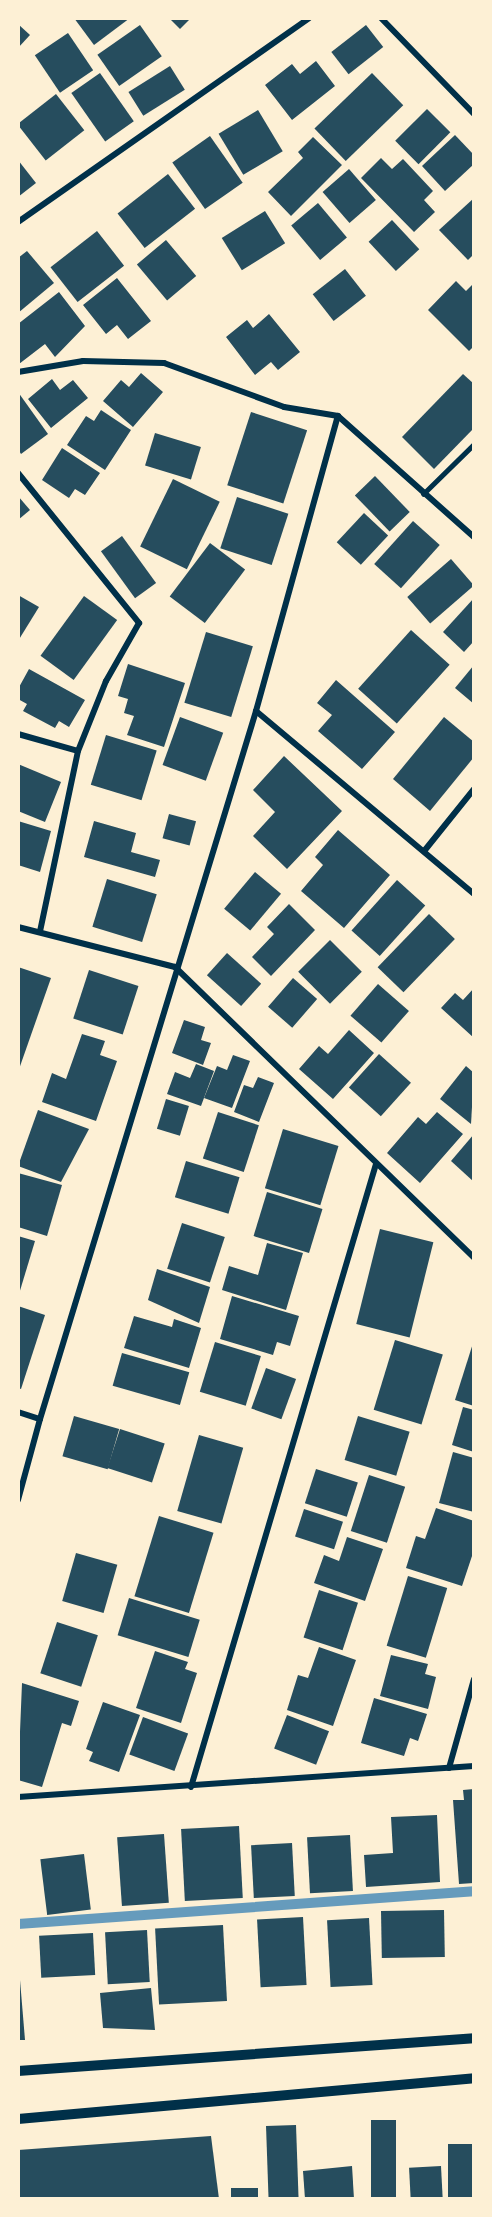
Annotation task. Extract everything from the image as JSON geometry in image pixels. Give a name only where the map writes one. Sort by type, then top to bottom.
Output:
[{"type":"street","points":[[18,222],[309,18]]},
{"type":"street","points":[[381,18],[474,114]]},
{"type":"street","points":[[18,372],[84,361],[164,363],[284,408],[338,416],[474,537]]},
{"type":"street","points":[[18,1500],[175,967],[256,711],[338,416]]},
{"type":"street","points":[[18,473],[139,623],[106,681],[78,752],[40,932]]},
{"type":"street","points":[[256,711],[425,850],[474,894]]},
{"type":"street","points":[[18,734],[78,752]]},
{"type":"street","points":[[425,850],[474,789]]},
{"type":"street","points":[[18,927],[175,967],[474,1257]]},
{"type":"street","points":[[191,1787],[376,1164]]},
{"type":"street","points":[[18,1412],[40,1419]]},
{"type":"street","points":[[449,1768],[474,1679]]},
{"type":"street","points":[[18,1797],[474,1766]]},
{"type":"street","points":[[18,2071],[474,2038]]},
{"type":"street","points":[[18,2119],[474,2078]]},
{"type":"lane","points":[[423,494],[474,444]]},
{"type":"building","points":[[74,18],[130,18],[94,45]]},
{"type":"building","points":[[169,18],[191,18],[180,29]]},
{"type":"building","points":[[18,24],[30,35],[18,48]]},
{"type":"building","points":[[140,25],[162,56],[119,86],[97,55]]},
{"type":"building","points":[[366,25],[383,47],[349,74],[331,52]]},
{"type":"building","points":[[68,33],[93,70],[60,93],[35,55]]},
{"type":"building","points":[[316,61],[335,86],[292,120],[265,85],[292,64],[300,74]]},
{"type":"building","points":[[170,66],[185,90],[143,116],[128,92]]},
{"type":"building","points":[[100,73],[134,121],[105,141],[71,93]]},
{"type":"building","points":[[372,73],[403,105],[346,161],[314,129]]},
{"type":"building","points":[[56,94],[84,130],[46,160],[18,124]]},
{"type":"building","points":[[427,109],[450,132],[419,164],[395,141]]},
{"type":"building","points":[[258,110],[283,151],[243,175],[219,134]]},
{"type":"building","points":[[455,135],[474,155],[474,164],[445,191],[422,166]]},
{"type":"building","points":[[210,136],[243,183],[205,209],[172,162]]},
{"type":"building","points":[[313,137],[342,165],[291,216],[268,192],[303,158],[298,152]]},
{"type":"building","points":[[381,158],[392,169],[403,159],[433,191],[424,200],[435,212],[414,232],[361,178]]},
{"type":"building","points":[[18,160],[36,183],[18,197]]},
{"type":"building","points":[[349,169],[376,200],[349,223],[323,192]]},
{"type":"building","points":[[168,174],[195,209],[145,248],[118,213]]},
{"type":"building","points":[[474,198],[474,254],[468,260],[439,230]]},
{"type":"building","points":[[318,203],[347,237],[320,260],[291,225]]},
{"type":"building","points":[[265,211],[285,243],[242,270],[222,238]]},
{"type":"building","points":[[392,220],[419,249],[396,271],[369,242]]},
{"type":"building","points":[[97,231],[124,266],[78,302],[51,267]]},
{"type":"building","points":[[166,240],[196,276],[167,300],[137,264]]},
{"type":"building","points":[[27,251],[54,283],[18,313],[18,258]]},
{"type":"building","points":[[345,269],[366,296],[334,321],[313,294]]},
{"type":"building","points":[[117,278],[151,321],[128,339],[117,325],[106,334],[83,305]]},
{"type":"building","points":[[456,281],[466,291],[474,283],[474,346],[469,351],[428,310]]},
{"type":"building","points":[[59,292],[85,326],[55,357],[45,344],[19,364],[18,324]]},
{"type":"building","points":[[269,314],[300,352],[278,370],[271,362],[255,375],[226,337],[247,320],[253,328]]},
{"type":"building","points":[[141,373],[163,392],[133,427],[103,401],[121,380],[129,387]]},
{"type":"building","points":[[463,374],[474,384],[474,428],[434,469],[402,437]]},
{"type":"building","points":[[52,379],[60,390],[73,380],[88,398],[51,428],[28,399]]},
{"type":"building","points":[[18,392],[48,434],[21,454],[18,449]]},
{"type":"building","points":[[101,410],[131,430],[105,470],[67,445],[86,416],[94,421]]},
{"type":"building","points":[[251,412],[307,430],[283,503],[227,485]]},
{"type":"building","points":[[155,433],[201,447],[191,480],[145,466]]},
{"type":"building","points":[[62,448],[100,473],[85,495],[75,489],[69,498],[42,480]]},
{"type":"building","points":[[375,476],[410,512],[390,531],[355,495]]},
{"type":"building","points":[[173,479],[220,502],[187,569],[140,546]]},
{"type":"building","points":[[18,496],[30,510],[18,520]]},
{"type":"building","points":[[237,497],[288,514],[272,565],[220,548]]},
{"type":"building","points":[[364,513],[388,536],[361,565],[337,542]]},
{"type":"building","points":[[413,521],[440,545],[401,588],[374,564]]},
{"type":"building","points":[[122,536],[156,583],[135,598],[101,551]]},
{"type":"building","points":[[210,543],[245,569],[205,623],[170,597]]},
{"type":"building","points":[[451,559],[474,585],[430,623],[407,597]]},
{"type":"building","points":[[18,595],[39,607],[18,641]]},
{"type":"building","points":[[84,596],[117,620],[74,680],[41,656]]},
{"type":"building","points":[[474,598],[474,641],[464,652],[443,632]]},
{"type":"building","points":[[411,630],[450,665],[397,724],[358,689]]},
{"type":"building","points":[[206,632],[253,646],[231,717],[184,703]]},
{"type":"building","points":[[128,664],[185,683],[164,747],[127,735],[134,716],[124,713],[128,699],[118,696]]},
{"type":"building","points":[[474,665],[474,704],[455,688]]},
{"type":"building","points":[[29,669],[85,700],[69,727],[59,721],[55,728],[23,711],[27,704],[18,699],[18,689]]},
{"type":"building","points":[[336,680],[395,732],[362,769],[318,731],[332,715],[317,703]]},
{"type":"building","points":[[180,717],[223,733],[206,781],[163,765]]},
{"type":"building","points":[[444,717],[474,742],[474,757],[430,811],[393,779]]},
{"type":"building","points":[[106,735],[157,750],[141,800],[91,785]]},
{"type":"building","points":[[284,756],[342,811],[287,869],[253,836],[275,812],[253,790]]},
{"type":"building","points":[[18,764],[61,782],[45,822],[18,811]]},
{"type":"building","points":[[169,814],[196,821],[190,845],[163,838]]},
{"type":"building","points":[[18,821],[51,831],[40,872],[18,865]]},
{"type":"building","points":[[94,821],[136,833],[131,852],[160,860],[155,877],[84,857]]},
{"type":"building","points":[[338,830],[390,875],[344,928],[301,891],[323,865],[315,857]]},
{"type":"building","points":[[255,872],[281,894],[250,931],[224,909]]},
{"type":"building","points":[[107,879],[157,894],[142,942],[92,927]]},
{"type":"building","points":[[397,880],[425,905],[380,956],[351,931]]},
{"type":"building","points":[[289,904],[315,930],[271,976],[252,957],[274,934],[267,927]]},
{"type":"building","points":[[429,914],[455,939],[403,992],[378,967]]},
{"type":"building","points":[[330,940],[362,972],[330,1004],[298,972]]},
{"type":"building","points":[[227,953],[261,984],[241,1006],[207,975]]},
{"type":"building","points":[[18,967],[51,978],[18,1072]]},
{"type":"building","points":[[89,970],[138,986],[123,1035],[73,1019]]},
{"type":"building","points":[[293,978],[317,999],[292,1028],[268,1007]]},
{"type":"building","points":[[378,984],[409,1011],[381,1043],[350,1016]]},
{"type":"building","points":[[474,988],[474,1038],[441,1008],[455,993],[463,1000]]},
{"type":"building","points":[[184,1020],[205,1027],[201,1040],[211,1043],[203,1065],[172,1053]]},
{"type":"building","points":[[349,1030],[374,1053],[333,1099],[299,1069],[319,1046],[328,1054]]},
{"type":"building","points":[[82,1034],[105,1041],[100,1055],[117,1061],[96,1121],[42,1102],[52,1073],[66,1079]]},
{"type":"building","points":[[379,1054],[411,1083],[381,1116],[349,1087]]},
{"type":"building","points":[[233,1055],[250,1061],[232,1108],[204,1098],[217,1066],[227,1070]]},
{"type":"building","points":[[196,1064],[214,1071],[201,1106],[167,1094],[175,1072],[190,1078]]},
{"type":"building","points":[[466,1066],[474,1073],[471,1124],[440,1099]]},
{"type":"building","points":[[258,1077],[274,1083],[259,1122],[234,1112],[244,1085],[253,1088]]},
{"type":"building","points":[[166,1099],[189,1106],[180,1136],[157,1129]]},
{"type":"building","points":[[38,1110],[89,1129],[61,1182],[18,1166]]},
{"type":"building","points":[[218,1112],[259,1125],[244,1172],[203,1159]]},
{"type":"building","points":[[437,1112],[463,1134],[420,1183],[387,1153],[418,1117],[426,1124]]},
{"type":"building","points":[[283,1129],[338,1146],[320,1205],[265,1188]]},
{"type":"building","points":[[474,1134],[474,1182],[451,1161]]},
{"type":"building","points":[[186,1161],[240,1177],[228,1214],[175,1197]]},
{"type":"building","points":[[18,1173],[62,1185],[47,1236],[18,1227]]},
{"type":"building","points":[[267,1192],[322,1209],[309,1253],[254,1236]]},
{"type":"building","points":[[182,1223],[225,1237],[210,1283],[167,1269]]},
{"type":"building","points":[[380,1229],[433,1242],[410,1337],[356,1324]]},
{"type":"building","points":[[18,1236],[35,1241],[19,1294],[18,1293]]},
{"type":"building","points":[[267,1243],[303,1253],[286,1310],[222,1290],[229,1266],[258,1275]]},
{"type":"building","points":[[157,1269],[210,1287],[199,1323],[148,1300]]},
{"type":"building","points":[[232,1296],[299,1316],[290,1346],[277,1342],[273,1355],[220,1339]]},
{"type":"building","points":[[18,1306],[45,1315],[21,1389],[18,1388]]},
{"type":"building","points":[[134,1316],[172,1327],[174,1319],[201,1328],[189,1368],[124,1348]]},
{"type":"building","points":[[395,1340],[443,1355],[421,1424],[374,1410]]},
{"type":"building","points":[[474,1340],[474,1406],[455,1400]]},
{"type":"building","points":[[215,1342],[261,1356],[246,1406],[200,1392]]},
{"type":"building","points":[[122,1353],[189,1372],[180,1405],[113,1386]]},
{"type":"building","points":[[266,1368],[296,1379],[281,1419],[251,1408]]},
{"type":"building","points":[[463,1407],[474,1410],[474,1452],[452,1445]]},
{"type":"building","points":[[74,1416],[119,1429],[108,1469],[62,1456]]},
{"type":"building","points":[[358,1416],[410,1432],[396,1476],[345,1460]]},
{"type":"building","points":[[120,1429],[165,1444],[152,1483],[107,1468]]},
{"type":"building","points":[[199,1435],[243,1448],[221,1524],[177,1511]]},
{"type":"building","points":[[453,1452],[474,1458],[474,1512],[439,1503]]},
{"type":"building","points":[[316,1469],[358,1483],[347,1517],[305,1503]]},
{"type":"building","points":[[369,1475],[405,1487],[387,1543],[351,1531]]},
{"type":"building","points":[[436,1508],[474,1521],[474,1550],[462,1586],[406,1568],[416,1536],[425,1539]]},
{"type":"building","points":[[304,1509],[343,1522],[334,1549],[295,1537]]},
{"type":"building","points":[[159,1516],[214,1533],[189,1613],[134,1596]]},
{"type":"building","points":[[347,1537],[383,1549],[365,1601],[314,1583],[324,1555],[339,1561]]},
{"type":"building","points":[[76,1553],[117,1565],[104,1613],[62,1601]]},
{"type":"building","points":[[408,1576],[447,1588],[426,1658],[387,1646]]},
{"type":"building","points":[[319,1590],[358,1603],[343,1650],[304,1638]]},
{"type":"building","points":[[129,1598],[200,1620],[188,1657],[118,1635]]},
{"type":"building","points":[[57,1622],[98,1635],[81,1687],[40,1673]]},
{"type":"building","points":[[319,1647],[356,1660],[333,1726],[287,1710],[298,1675],[308,1678]]},
{"type":"building","points":[[155,1651],[188,1662],[185,1669],[197,1673],[181,1723],[136,1708]]},
{"type":"building","points":[[391,1655],[428,1664],[425,1674],[436,1677],[428,1709],[380,1696]]},
{"type":"building","points":[[22,1683],[79,1701],[71,1726],[62,1723],[42,1787],[18,1780]]},
{"type":"building","points":[[374,1698],[427,1714],[418,1741],[410,1738],[404,1756],[361,1743]]},
{"type":"building","points":[[103,1702],[140,1715],[119,1772],[89,1761],[93,1752],[86,1749]]},
{"type":"building","points":[[287,1715],[329,1731],[316,1765],[274,1749]]},
{"type":"building","points":[[143,1717],[188,1733],[174,1771],[129,1755]]},
{"type":"building","points":[[474,1789],[474,1883],[459,1884],[453,1800],[464,1800],[463,1790]]},
{"type":"building","points":[[437,1815],[440,1882],[366,1887],[364,1855],[393,1853],[391,1817]]},
{"type":"building","points":[[239,1826],[243,1898],[185,1901],[181,1829]]},
{"type":"building","points":[[164,1834],[169,1903],[122,1906],[117,1837]]},
{"type":"building","points":[[350,1835],[353,1891],[310,1893],[307,1837]]},
{"type":"building","points":[[292,1843],[295,1896],[254,1898],[251,1845]]},
{"type":"building","points":[[84,1854],[91,1910],[47,1915],[40,1859]]},
{"type":"building","points":[[444,1910],[445,1957],[382,1958],[381,1911]]},
{"type":"building","points":[[303,1917],[307,1985],[261,1987],[257,1919]]},
{"type":"building","points":[[369,1918],[373,1985],[331,1987],[327,1920]]},
{"type":"building","points":[[223,1925],[227,2001],[159,2004],[155,1929]]},
{"type":"building","points":[[147,1930],[150,1982],[108,1984],[105,1932]]},
{"type":"building","points":[[93,1933],[95,1975],[41,1978],[39,1936]]},
{"type":"building","points":[[18,1956],[25,2040],[18,2040]]},
{"type":"building","points":[[151,1988],[155,2030],[103,2028],[100,1993]]},
{"type":"building","points":[[371,2120],[396,2120],[396,2199],[371,2199]]},
{"type":"building","points":[[296,2125],[299,2199],[269,2199],[266,2126]]},
{"type":"building","points":[[211,2136],[219,2199],[18,2199],[18,2150]]},
{"type":"building","points":[[448,2144],[474,2144],[474,2199],[448,2199]]},
{"type":"building","points":[[352,2166],[354,2199],[305,2199],[303,2171]]},
{"type":"building","points":[[441,2166],[443,2199],[411,2199],[409,2168]]},
{"type":"building","points":[[231,2188],[258,2188],[258,2199],[231,2199]]},
{"type":"waterway","points":[[18,1924],[474,1891]]}]
